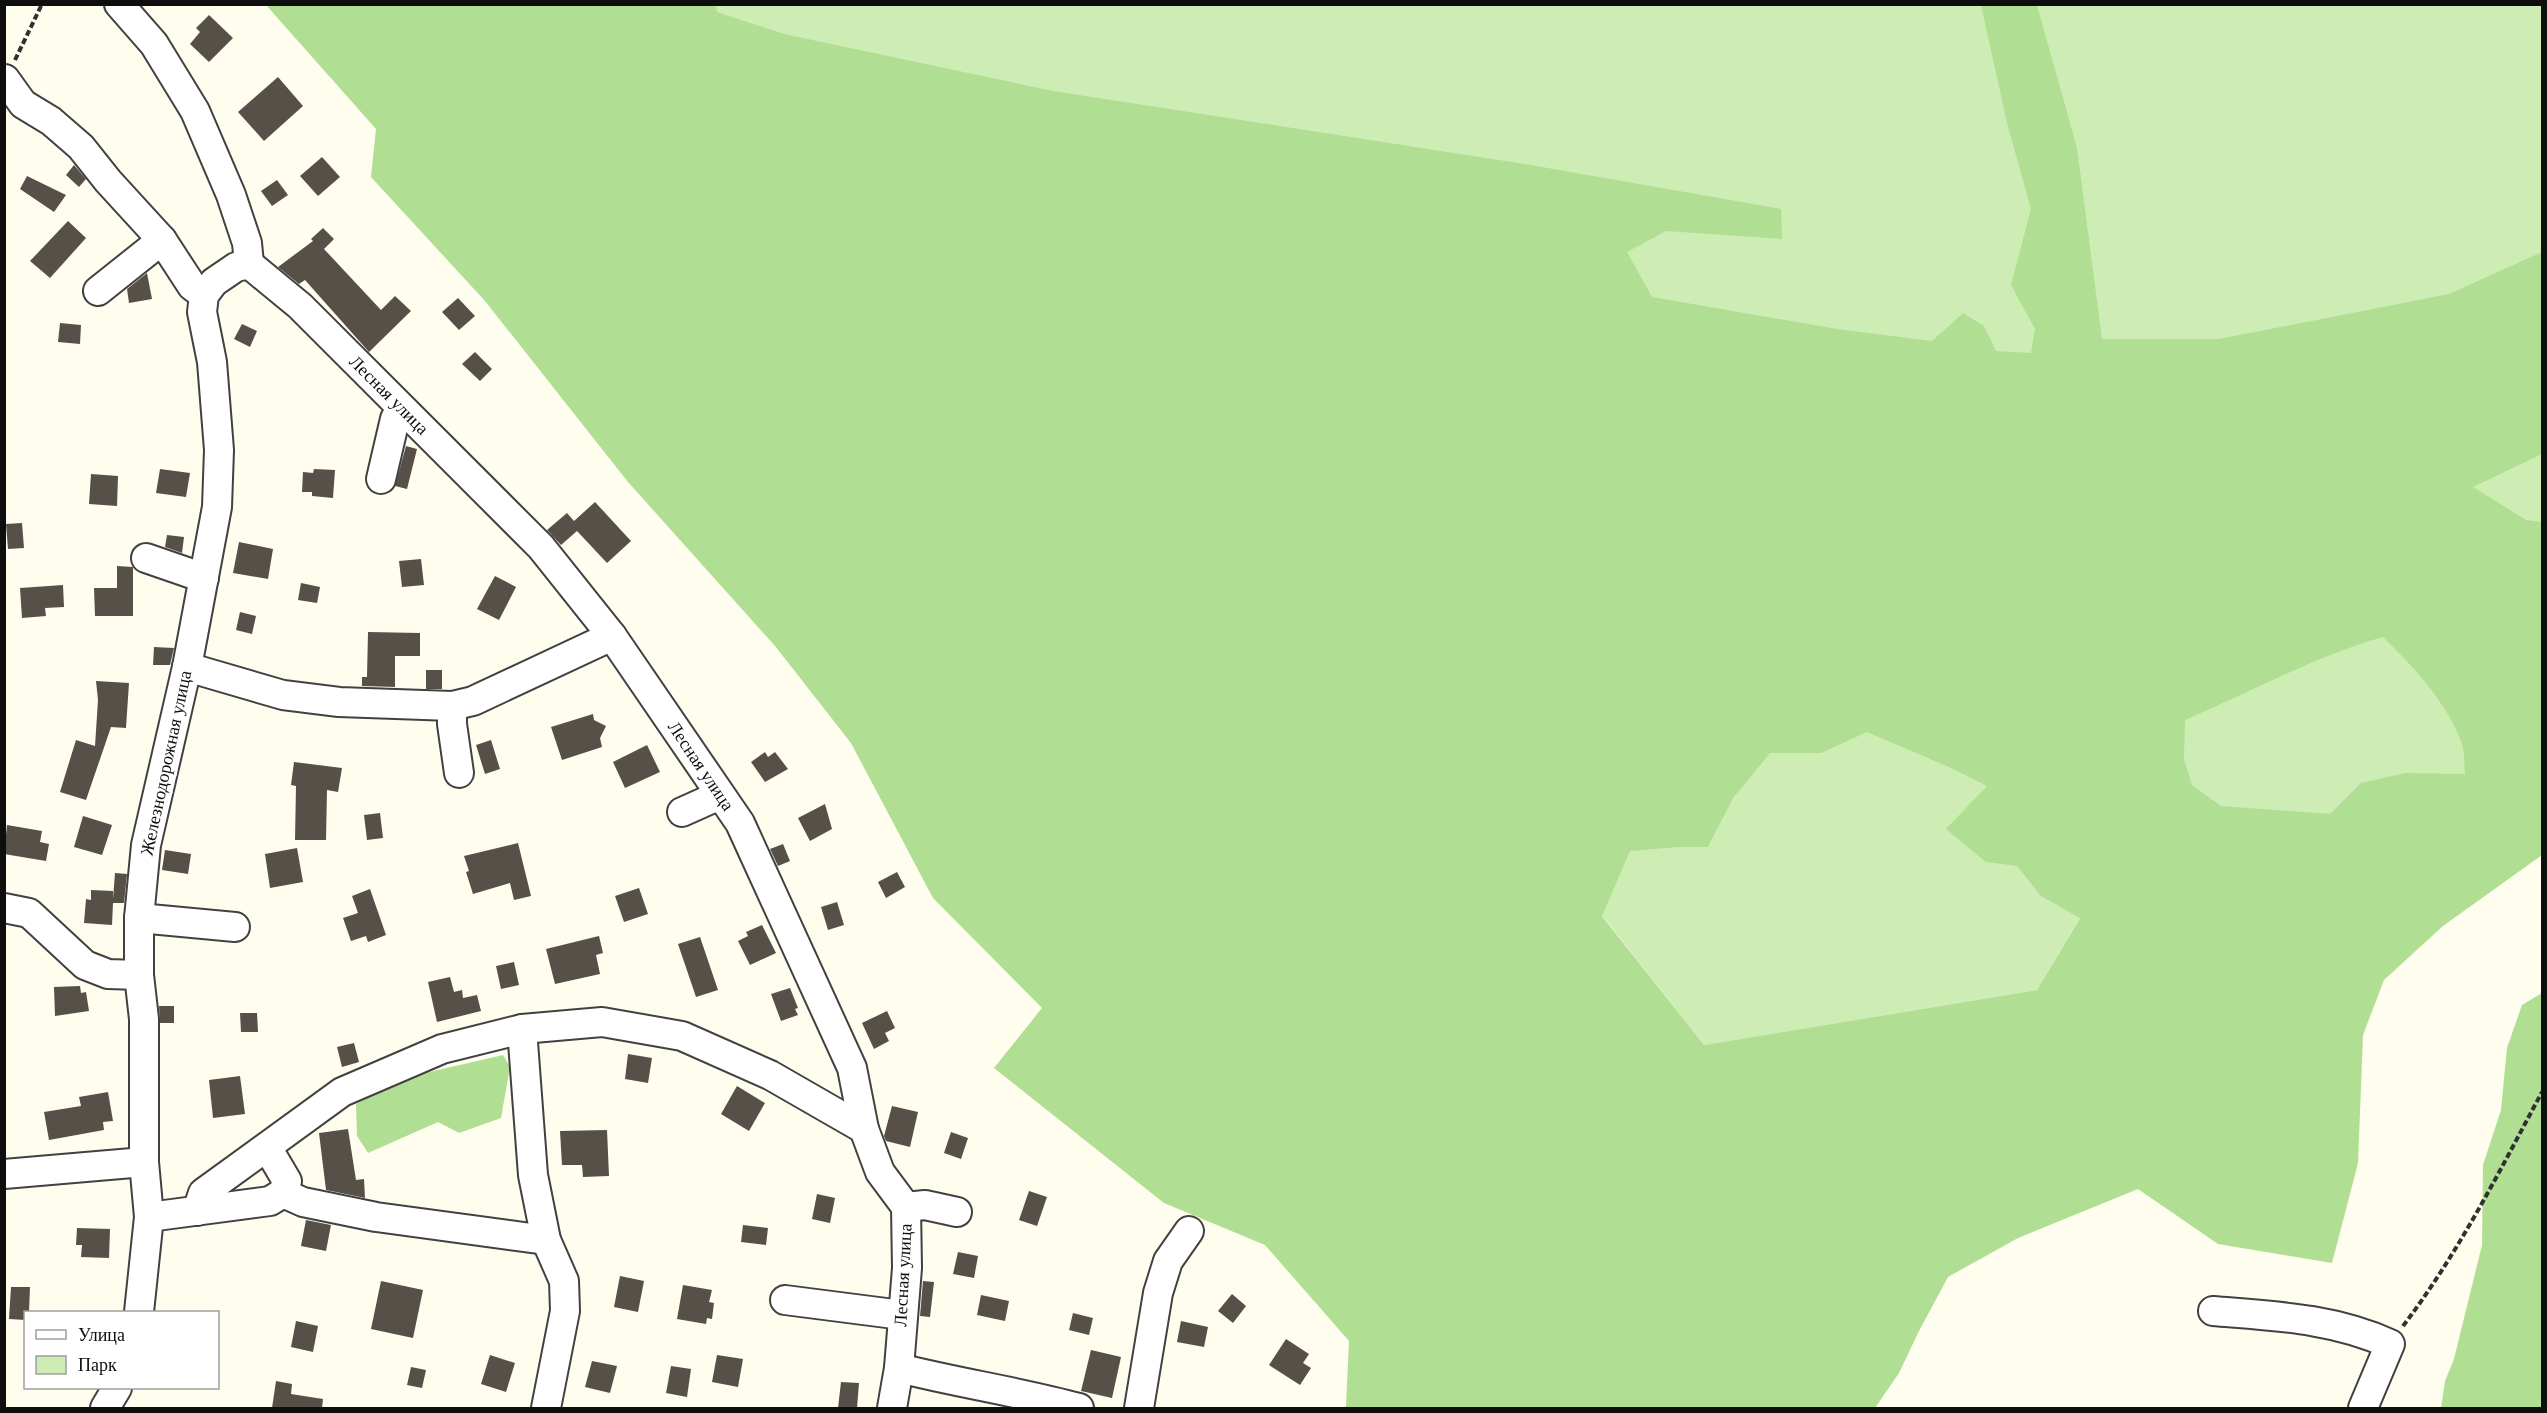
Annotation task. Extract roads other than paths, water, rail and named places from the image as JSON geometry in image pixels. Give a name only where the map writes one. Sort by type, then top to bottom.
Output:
[{"type":"street","points":[[5,79],[24,104],[51,121],[81,147],[108,182],[162,240],[192,286],[204,295],[214,282],[242,265],[247,243],[231,195],[195,111],[154,44],[119,4]]},
{"type":"street","points":[[98,291],[162,240]]},
{"type":"street","name":"Лесная улица","points":[[242,265],[300,306],[541,548],[612,636],[740,823],[852,1068],[864,1129],[880,1172],[906,1207],[907,1268],[892,1408]]},
{"type":"street","name":"Железнодорожная улица","points":[[139,1311],[149,1217],[144,1162],[144,1019],[139,975],[139,918],[146,845],[187,667],[217,507],[219,450],[212,362],[202,312],[204,295]]},
{"type":"street","points":[[381,479],[395,419],[401,408]]},
{"type":"street","points":[[146,558],[204,578]]},
{"type":"street","points":[[187,667],[283,695],[339,702],[452,706],[473,701],[612,636]]},
{"type":"street","points":[[452,706],[452,724],[459,773]]},
{"type":"street","points":[[681,812],[720,795]]},
{"type":"street","points":[[4,908],[29,914],[85,965],[108,974],[139,975]]},
{"type":"street","points":[[139,918],[235,927]]},
{"type":"street","points":[[197,1211],[203,1193],[342,1092],[442,1049],[522,1029],[602,1022],[682,1036],[770,1075],[864,1129]]},
{"type":"street","points":[[522,1029],[533,1175],[546,1240],[564,1281],[565,1311],[546,1408]]},
{"type":"street","points":[[267,1147],[286,1180],[284,1193]]},
{"type":"street","points":[[4,1174],[144,1162]]},
{"type":"street","points":[[284,1193],[303,1202],[376,1217],[546,1240]]},
{"type":"street","points":[[149,1217],[270,1201],[284,1193]]},
{"type":"street","points":[[906,1207],[925,1205],[957,1212]]},
{"type":"street","points":[[1139,1408],[1158,1293],[1168,1261],[1189,1231]]},
{"type":"street","points":[[785,1300],[902,1315]]},
{"type":"street","points":[[2213,1311],[2315,1320],[2363,1332],[2390,1344],[2363,1408]]},
{"type":"street","points":[[898,1368],[1079,1408]]},
{"type":"street","points":[[105,1408],[116,1389]]}]
